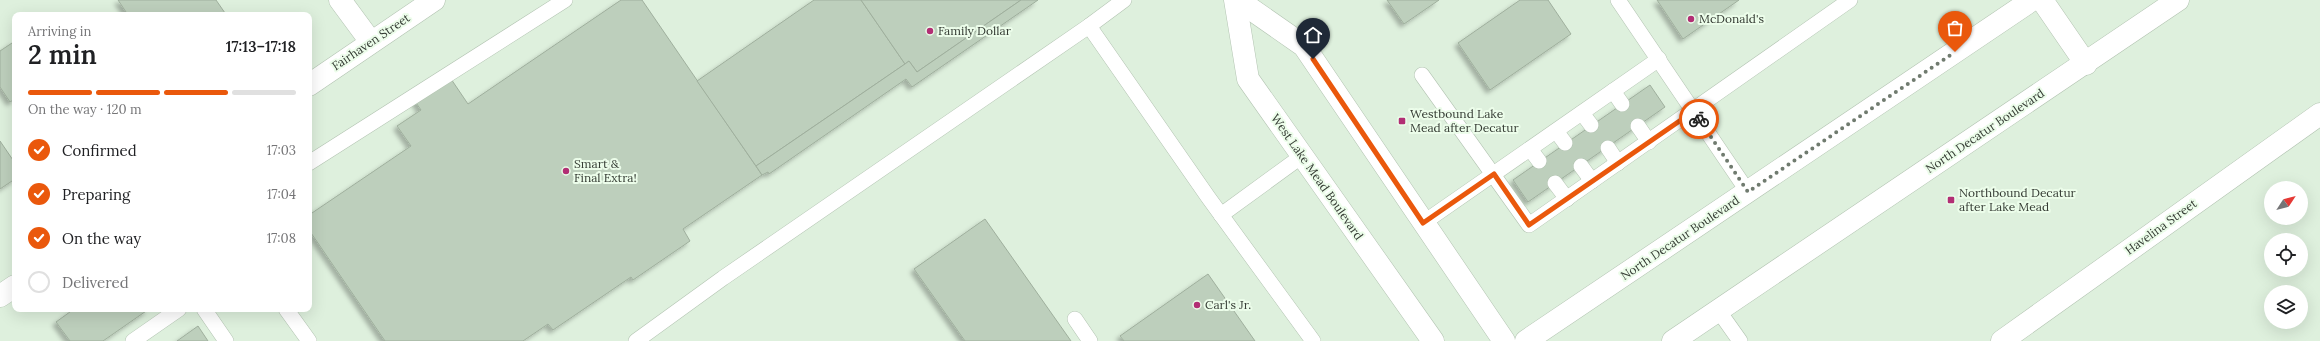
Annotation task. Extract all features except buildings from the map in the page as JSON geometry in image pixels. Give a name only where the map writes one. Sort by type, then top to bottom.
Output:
[{"type":"main road","points":[[340,0],[371,42]]},
{"type":"main road","name":"Fairhaven Street","points":[[312,83],[434,0]]},
{"type":"main road","name":"West Lake Mead Boulevard","points":[[1235,0],[1248,79],[1433,341]]},
{"type":"main road","points":[[1238,0],[1304,46],[1504,341]]},
{"type":"main road","name":"North Decatur Boulevard","points":[[1526,341],[2032,0]]},
{"type":"main road","points":[[2042,0],[2086,64]]},
{"type":"main road","name":"North Decatur Boulevard","points":[[1672,341],[2086,64],[2178,0]]},
{"type":"main road","name":"Havelina Street","points":[[2002,341],[2320,114]]},
{"type":"main road","points":[[0,296],[12,288]]},
{"type":"lane","points":[[312,162],[565,0]]},
{"type":"lane","points":[[636,341],[723,278],[1089,26],[1124,0]]},
{"type":"lane","points":[[1618,0],[1748,192]]},
{"type":"lane","points":[[1422,75],[1529,225],[1694,111],[1850,0]]},
{"type":"lane","points":[[1089,26],[1221,215],[1313,341]]},
{"type":"lane","points":[[1423,223],[1659,59]]},
{"type":"lane","points":[[1612,91],[1622,104]]},
{"type":"lane","points":[[1582,113],[1591,125]]},
{"type":"lane","points":[[1638,126],[1649,142]]},
{"type":"lane","points":[[1556,131],[1565,144]]},
{"type":"lane","points":[[1608,148],[1618,163]]},
{"type":"lane","points":[[1530,149],[1539,161]]},
{"type":"lane","points":[[1221,215],[1302,156]]},
{"type":"lane","points":[[1581,166],[1592,181]]},
{"type":"lane","points":[[1555,184],[1566,199]]},
{"type":"lane","points":[[1718,310],[1740,341]]},
{"type":"lane","points":[[133,341],[175,312]]},
{"type":"lane","points":[[206,312],[226,341]]},
{"type":"lane","points":[[288,312],[309,341]]},
{"type":"lane","points":[[1075,319],[1090,341]]},
{"type":"way so far","points":[[1699,119],[1748,192],[1955,52]]},
{"type":"place","name":"McDonald's","points":[[1691,19]]},
{"type":"place","name":"Family Dollar","points":[[930,31]]},
{"type":"place","name":"Westbound Lake Mead after Decatur","points":[[1402,121]]},
{"type":"place","name":"Smart & Final Extra!","points":[[566,171]]},
{"type":"place","name":"Northbound Decatur after Lake Mead","points":[[1951,200]]},
{"type":"place","name":"Carl's Jr.","points":[[1197,305]]},
{"type":"route","points":[[1313,59],[1423,223],[1494,174],[1529,225],[1694,111],[1699,119]]}]
